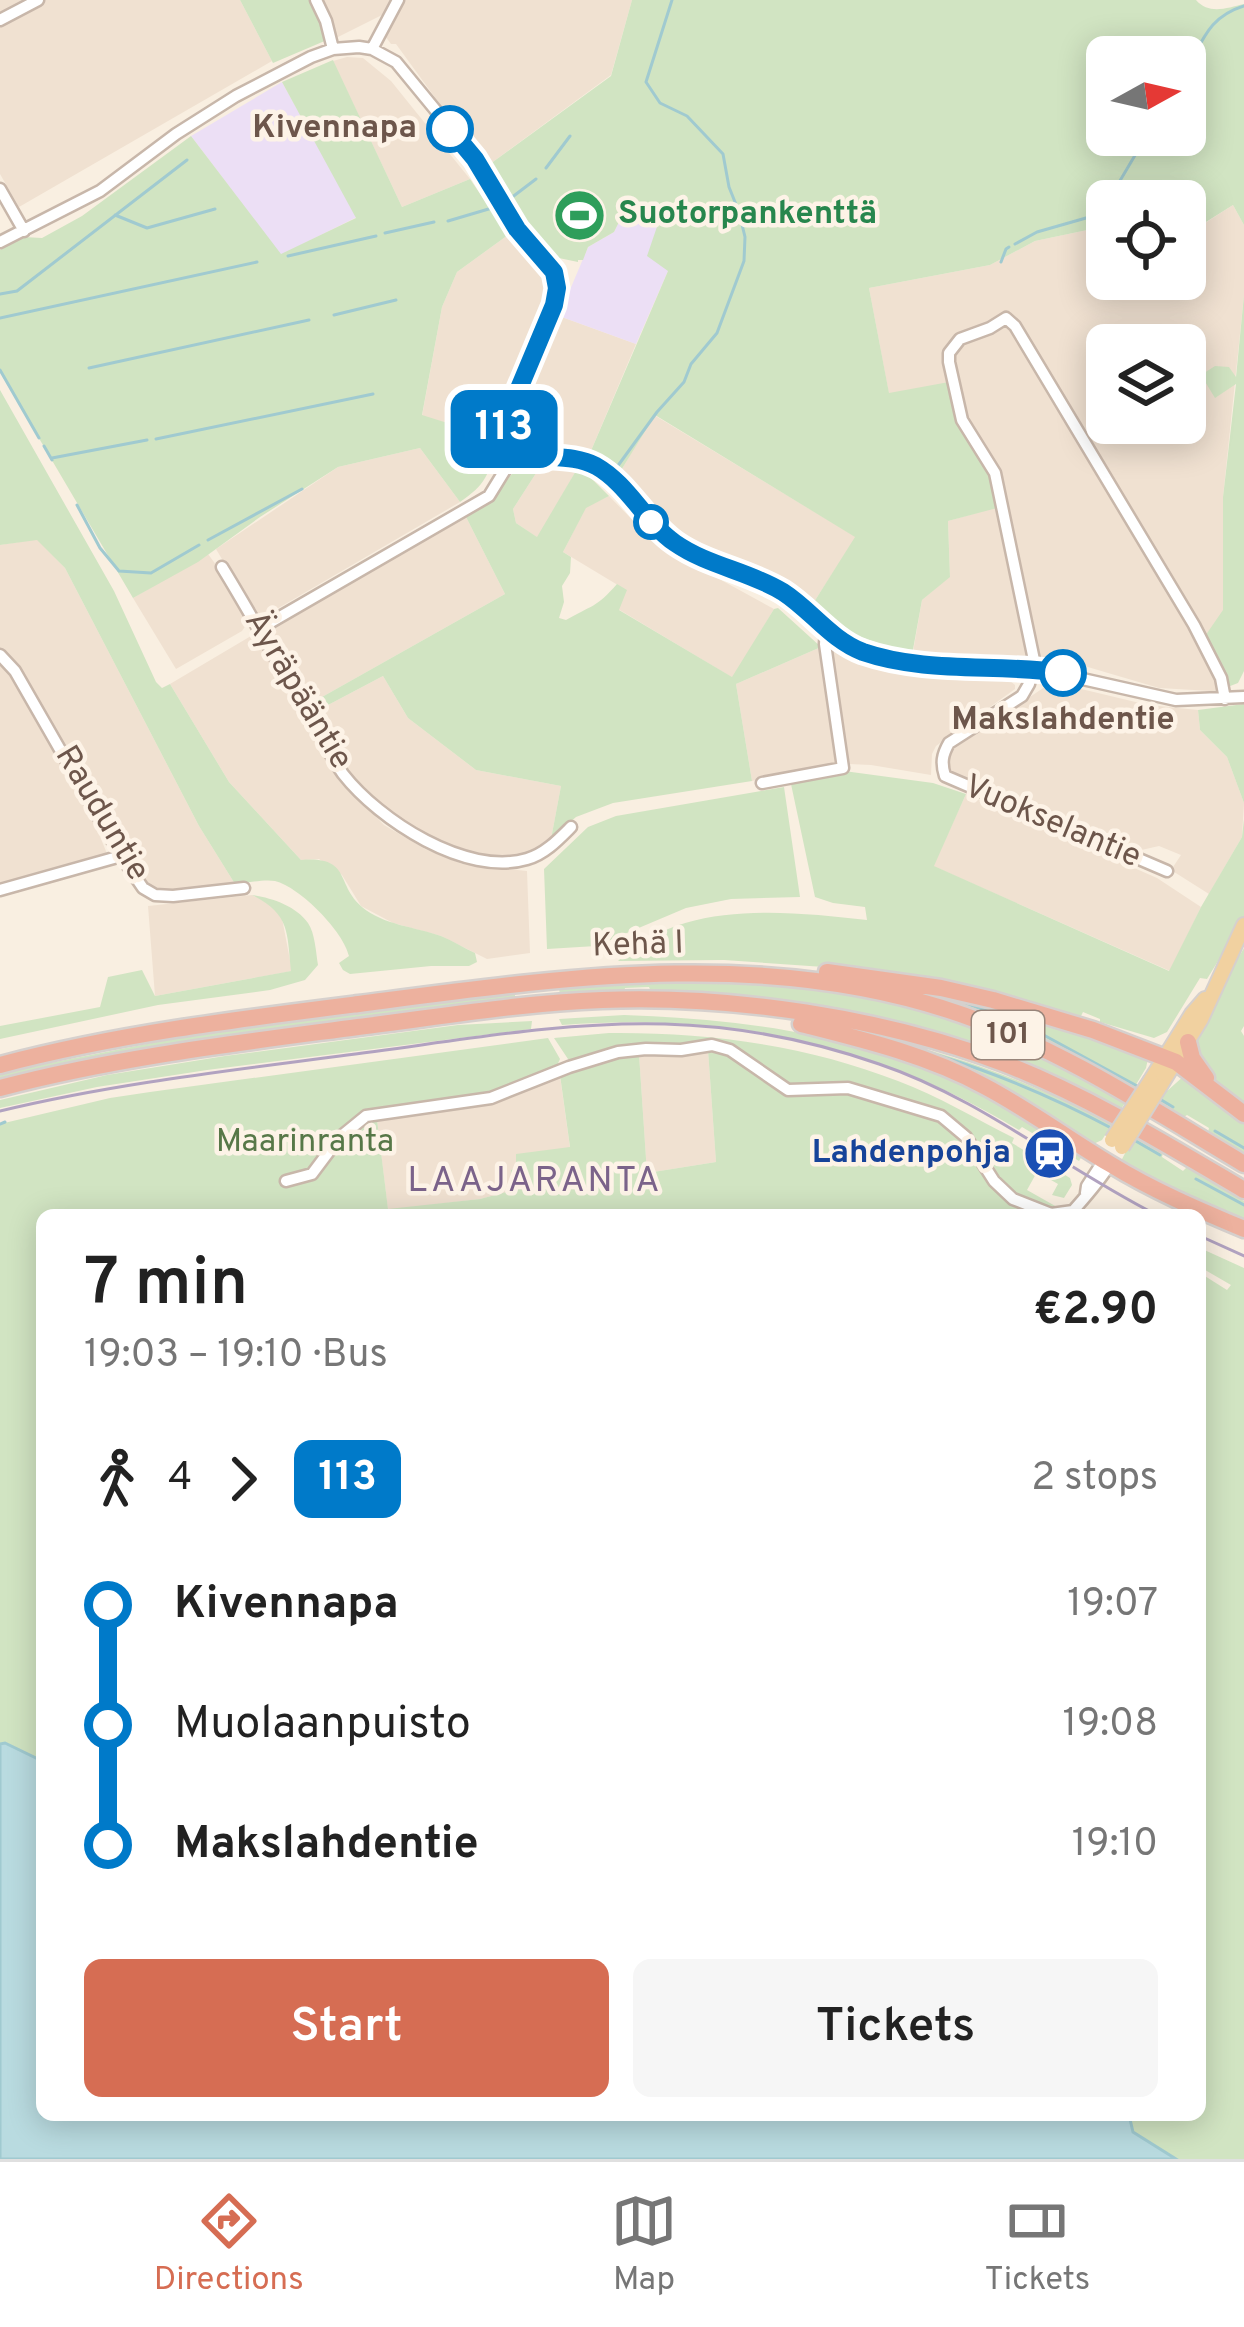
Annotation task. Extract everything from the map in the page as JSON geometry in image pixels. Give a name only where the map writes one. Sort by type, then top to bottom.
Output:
[{"type":"highway","points":[[748,975],[812,971],[941,988],[1050,1016],[1170,1059],[1244,1114]]},
{"type":"highway","name":"Kehä I","points":[[0,1065],[126,1037],[558,980],[647,974],[812,980],[886,993],[964,1015],[1058,1056],[1244,1164]]},
{"type":"highway","name":"Kehä I","points":[[0,1088],[199,1048],[532,1005],[645,1000],[742,1006],[884,1029],[1003,1063],[1115,1115],[1244,1190]]},
{"type":"highway","points":[[742,1006],[875,1043],[950,1070],[1198,1209]]},
{"type":"highway","points":[[1188,1042],[1192,1058],[1217,1093]]},
{"type":"highway","points":[[1206,1212],[1244,1228]]},
{"type":"main road","points":[[1170,1059],[1188,1042],[1244,925]]},
{"type":"main road","points":[[1225,969],[1244,944]]},
{"type":"main road","points":[[1107,1162],[1192,1014],[1213,991]]},
{"type":"street","points":[[0,20],[38,0]]},
{"type":"street","points":[[316,0],[333,49]]},
{"type":"street","points":[[372,49],[398,0]]},
{"type":"street","points":[[0,242],[100,191],[214,108],[304,60],[333,49],[372,49],[395,62],[470,152],[517,229],[554,272],[554,305],[505,422],[504,434],[516,452],[594,465],[675,543],[781,591],[858,650],[905,664],[1033,670],[1156,698],[1244,697]]},
{"type":"street","points":[[0,189],[24,231]]},
{"type":"street","points":[[1033,670],[1034,655],[994,473],[962,420],[949,362],[949,353],[960,339],[1006,318],[1193,625],[1221,679],[1225,700]]},
{"type":"street","points":[[259,629],[490,496],[516,452]]},
{"type":"street","name":"Äyräpääntie","points":[[222,567],[344,774],[378,811],[418,837],[467,857],[515,861],[538,854],[572,827]]},
{"type":"street","points":[[762,783],[843,768],[826,629]]},
{"type":"street","name":"Rauduntie","points":[[0,656],[18,676],[143,888],[172,896],[244,888]]},
{"type":"street","name":"Vuokselantie","points":[[1033,670],[1022,695],[949,743],[941,765],[945,776],[1167,871]]},
{"type":"street","points":[[0,890],[121,856]]},
{"type":"street","points":[[286,1181],[312,1174],[339,1138],[366,1116],[491,1098],[618,1052],[712,1045],[730,1050],[788,1090],[848,1088],[941,1116],[966,1137],[994,1181],[1021,1204],[1036,1209]]},
{"type":"street","points":[[1073,1209],[1107,1162]]},
{"type":"shaded area","points":[[0,0],[240,0],[272,61],[19,207],[0,174]]},
{"type":"shaded area","points":[[311,0],[632,0],[611,75],[490,164],[385,36],[393,19],[384,14],[327,40]]},
{"type":"shaded area","points":[[363,58],[391,81],[470,179],[402,207],[333,61]]},
{"type":"shaded area","points":[[282,82],[357,217],[281,255],[191,136]]},
{"type":"shaded area","points":[[631,198],[661,215],[668,271],[636,344],[559,316],[588,247],[614,232]]},
{"type":"shaded area","points":[[1233,205],[1244,225],[1244,295],[1223,497],[1225,688],[1159,688],[1044,659],[913,652],[922,600],[950,576],[948,521],[997,507],[889,394],[869,288],[990,265],[1035,241],[1086,230],[1086,300],[1206,300],[1206,222]]},
{"type":"shaded area","points":[[508,235],[545,276],[547,302],[492,437],[422,416],[442,307],[457,272]]},
{"type":"shaded area","points":[[559,316],[636,344],[590,453],[530,450],[514,437],[517,411]]},
{"type":"shaded area","points":[[654,415],[856,537],[814,602],[678,539],[620,472]]},
{"type":"shaded area","points":[[420,448],[460,502],[258,620],[216,549],[338,467]]},
{"type":"shaded area","points":[[540,467],[577,469],[538,538],[516,523],[513,509]]},
{"type":"shaded area","points":[[609,496],[657,545],[774,609],[733,678],[618,609],[626,590],[563,552],[586,507]]},
{"type":"shaded area","points":[[465,515],[505,594],[306,706],[264,631]]},
{"type":"shaded area","points":[[37,539],[65,568],[199,826],[235,884],[169,893],[152,889],[139,878],[19,667],[0,649],[0,545]]},
{"type":"shaded area","points":[[208,554],[248,622],[242,631],[176,669],[133,598]]},
{"type":"shaded area","points":[[256,633],[338,777],[384,825],[462,864],[527,871],[530,953],[487,959],[361,906],[342,875],[319,859],[301,860],[229,782],[170,684]]},
{"type":"shaded area","points":[[829,646],[862,659],[912,671],[1004,676],[1015,689],[936,746],[931,775],[849,764]]},
{"type":"shaded area","points":[[821,647],[839,765],[752,781],[736,684]]},
{"type":"shaded area","points":[[0,665],[94,822],[108,856],[0,885]]},
{"type":"shaded area","points":[[383,676],[408,718],[476,770],[561,786],[551,839],[532,853],[487,855],[451,848],[382,810],[344,770],[311,714]]},
{"type":"shaded area","points":[[1052,682],[1148,705],[1198,710],[1200,730],[1227,757],[1244,803],[1242,837],[1209,894],[1171,870],[1181,855],[1159,846],[1137,851],[948,771],[949,752]]},
{"type":"shaded area","points":[[966,794],[1157,878],[1201,907],[1170,971],[933,866]]},
{"type":"shaded area","points":[[252,895],[275,906],[282,918],[292,971],[155,996],[148,906]]},
{"type":"shaded area","points":[[708,1050],[716,1162],[647,1173],[639,1054]]},
{"type":"shaded area","points":[[556,1068],[570,1148],[511,1170],[511,1191],[388,1209],[376,1111],[490,1094]]},
{"type":"green space","points":[[240,0],[311,0],[327,40],[273,63]]},
{"type":"green space","points":[[632,0],[1196,0],[1218,9],[1244,4],[1244,225],[1233,205],[1206,222],[1206,180],[1086,180],[1086,230],[1035,241],[990,265],[869,288],[889,393],[949,382],[989,473],[997,508],[948,521],[950,577],[922,600],[912,655],[855,635],[814,602],[855,537],[655,415],[620,472],[590,453],[668,271],[647,256],[661,215],[631,198],[614,232],[588,247],[583,260],[554,257],[490,164],[611,76]]},
{"type":"green space","points":[[333,60],[402,207],[470,179],[508,235],[457,272],[442,307],[422,415],[492,437],[490,467],[477,489],[460,502],[420,448],[338,467],[198,562],[133,598],[0,372],[0,250],[24,237],[42,238],[82,216],[191,136],[281,254],[356,218],[282,82]]},
{"type":"green space","points":[[1244,295],[1244,671],[1238,683],[1225,688],[1203,639],[1223,610],[1223,497],[1236,384],[1215,398],[1206,383],[1206,372],[1215,366],[1229,367],[1236,377]]},
{"type":"green space","points":[[0,390],[114,591],[156,682],[162,688],[170,684],[229,782],[301,860],[336,867],[354,898],[370,913],[445,938],[475,953],[477,962],[350,974],[339,963],[349,956],[339,935],[296,892],[275,881],[235,884],[199,826],[65,568],[37,540],[0,545]]},
{"type":"green space","points":[[540,467],[513,509],[516,523],[537,537],[577,469],[609,496],[586,508],[563,552],[571,557],[559,618],[566,620],[593,605],[617,584],[627,590],[619,610],[732,677],[774,609],[821,647],[736,684],[752,781],[613,803],[576,817],[551,839],[561,786],[476,770],[408,718],[383,676],[311,714],[306,706],[505,594],[465,515],[494,495],[517,468]]},
{"type":"green space","points":[[1244,704],[1244,803],[1227,757],[1200,730],[1198,710]]},
{"type":"green space","points":[[844,771],[933,783],[966,794],[934,866],[1169,971],[1242,837],[1244,819],[1244,919],[1167,1032],[1154,1038],[1083,1012],[1080,1018],[824,967],[724,960],[618,961],[644,941],[704,918],[769,913],[867,920],[865,907],[815,897],[791,784]]},
{"type":"green space","points":[[784,787],[800,897],[731,899],[686,908],[596,946],[547,949],[544,869],[588,827],[616,816]]},
{"type":"green space","points":[[252,895],[283,904],[308,923],[318,965],[305,980],[0,1039],[0,1026],[100,1007],[108,977],[142,970],[155,996],[291,971],[280,917]]},
{"type":"green space","points":[[1244,948],[1244,1104],[1207,1073],[1196,1046],[1208,1012]]},
{"type":"green space","points":[[645,982],[788,987],[881,1001],[1018,1046],[1125,1103],[1121,1109],[1029,1064],[951,1037],[651,992],[649,987],[560,994],[559,989]]},
{"type":"green space","points":[[918,992],[954,994],[1149,1054],[1146,1068],[1134,1088],[1029,1034]]},
{"type":"green space","points":[[515,993],[515,999],[148,1048],[0,1080],[0,1073],[197,1034]]},
{"type":"green space","points":[[624,1015],[751,1025],[875,1051],[973,1089],[1084,1153],[1079,1161],[1022,1127],[1019,1130],[910,1075],[799,1040],[684,1024],[562,1025],[559,1019]]},
{"type":"green space","points":[[532,1021],[531,1029],[207,1070],[0,1108],[0,1100],[107,1075],[458,1025]]},
{"type":"green space","points":[[609,1033],[683,1035],[828,1058],[898,1081],[1014,1138],[1012,1143],[1070,1178],[1072,1185],[1064,1198],[1052,1195],[1058,1184],[1037,1172],[1027,1190],[1056,1209],[1014,1195],[996,1177],[974,1138],[940,1110],[839,1082],[795,1088],[718,1042],[626,1044],[570,1062],[554,1038]]},
{"type":"green space","name":"Maarinranta","points":[[548,1038],[560,1059],[556,1068],[490,1094],[376,1111],[388,1209],[36,1209],[36,2121],[1206,2121],[1206,1277],[1227,1290],[1231,1285],[1206,1270],[1206,1251],[1244,1268],[1244,2159],[0,2159],[0,1124],[110,1098]]},
{"type":"green space","points":[[884,1038],[1001,1074],[1112,1124],[1102,1140],[1089,1146]]},
{"type":"green space","points":[[722,1049],[789,1096],[841,1092],[938,1120],[959,1137],[1008,1200],[1028,1209],[388,1209],[510,1191],[516,1154],[570,1147],[560,1075],[639,1054],[647,1173],[716,1162],[708,1050]]},
{"type":"green space","points":[[1186,1074],[1244,1119],[1244,1153],[1187,1115],[1156,1101]]},
{"type":"green space","points":[[1134,1136],[1183,1171],[1187,1167],[1244,1201],[1244,1223],[1120,1163]]},
{"type":"water","points":[[0,1744],[36,1758],[36,2121],[1130,2121],[1133,2132],[1176,2159],[0,2159]]},
{"type":"waterway","points":[[617,467],[717,333],[744,261],[745,237],[723,154],[687,116],[660,103],[646,82],[672,0]]},
{"type":"waterway","points":[[1205,36],[1222,17],[1244,6]]},
{"type":"waterway","points":[[546,168],[570,136]]},
{"type":"waterway","points":[[1120,180],[1135,156]]},
{"type":"waterway","points":[[0,294],[17,291],[187,160]]},
{"type":"waterway","points":[[511,198],[536,179]]},
{"type":"waterway","points":[[448,221],[492,208]]},
{"type":"waterway","points":[[115,215],[147,228],[215,209]]},
{"type":"waterway","points":[[1015,244],[1037,232],[1086,218]]},
{"type":"waterway","points":[[385,233],[434,222]]},
{"type":"waterway","points":[[288,256],[376,236]]},
{"type":"waterway","points":[[1001,262],[1009,247]]},
{"type":"waterway","points":[[0,318],[257,262]]},
{"type":"waterway","points":[[334,315],[396,300]]},
{"type":"waterway","points":[[89,368],[309,320]]},
{"type":"waterway","points":[[0,370],[39,438]]},
{"type":"waterway","points":[[156,439],[373,394]]},
{"type":"waterway","points":[[52,458],[147,440]]},
{"type":"waterway","points":[[44,446],[52,460]]},
{"type":"waterway","points":[[208,540],[302,489]]},
{"type":"waterway","points":[[77,505],[100,548],[119,571],[151,573],[199,545]]},
{"type":"waterway","points":[[963,1002],[1029,1027],[1139,1087]]},
{"type":"waterway","points":[[940,1056],[1029,1089],[1115,1130]]},
{"type":"waterway","points":[[1158,1098],[1173,1107]]},
{"type":"waterway","points":[[0,1124],[5,1122]]},
{"type":"waterway","points":[[1215,1131],[1244,1148]]},
{"type":"waterway","points":[[1134,1140],[1160,1155]]},
{"type":"waterway","points":[[1196,1179],[1244,1205]]},
{"type":"tram line","points":[[0,1111],[169,1079],[502,1034],[624,1024],[720,1028],[827,1048],[916,1078],[1146,1209]]},
{"type":"tram line","points":[[1206,1239],[1244,1256]]},
{"type":"bus line","name":"113","points":[[450,129],[556,280],[554,305],[505,422],[504,434],[516,452],[594,465],[675,543],[781,591],[858,650],[905,664],[1063,673]]},
{"type":"place","name":"Kivennapa","points":[[450,129]]},
{"type":"place","name":"Suotorpankenttä","points":[[579,215]]},
{"type":"place","name":"Makslahdentie","points":[[1063,673]]},
{"type":"place","name":"Lahdenpohja","points":[[1050,1154]]},
{"type":"district","name":"LAAJARANTA","points":[[535,1182]]}]
